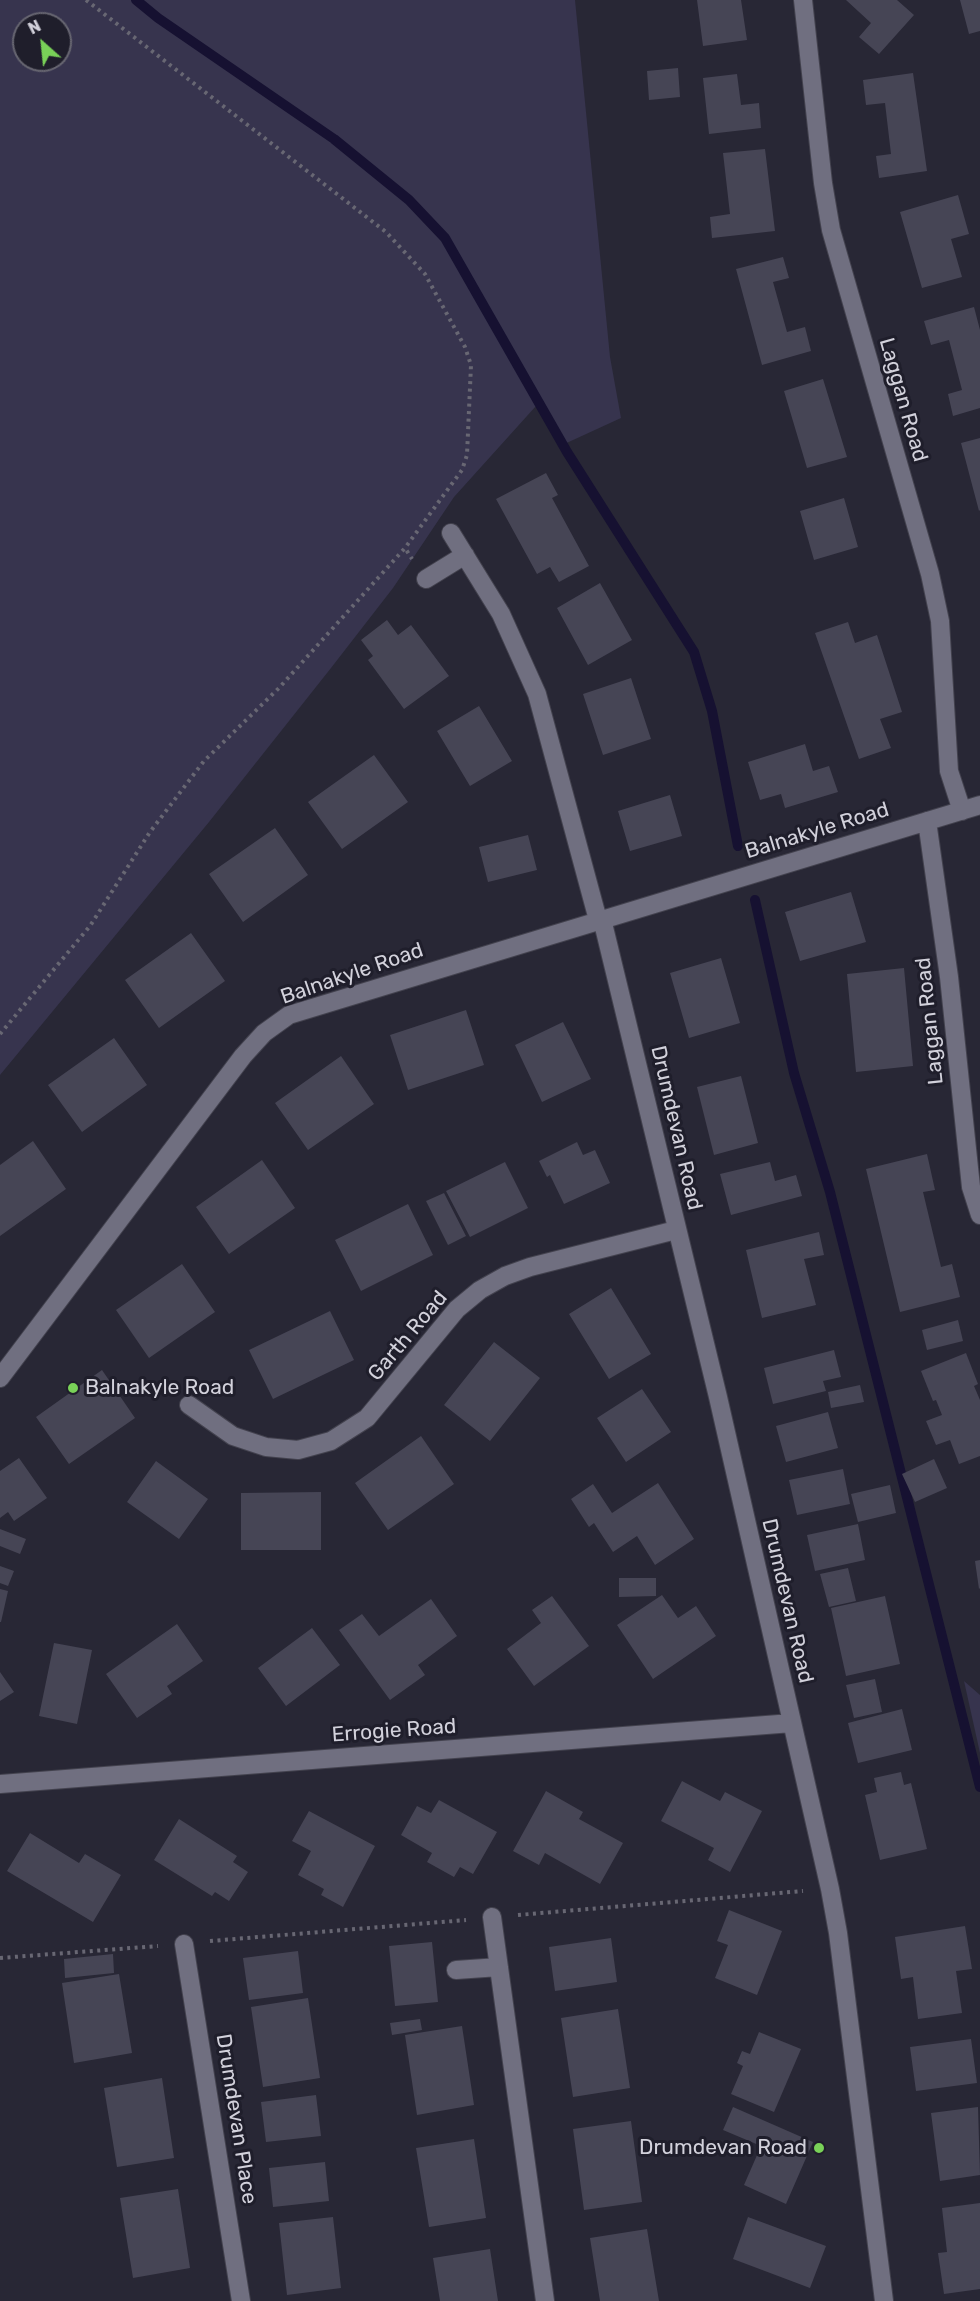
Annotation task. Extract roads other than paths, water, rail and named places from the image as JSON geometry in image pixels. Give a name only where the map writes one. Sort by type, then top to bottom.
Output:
[{"type":"street","name":"Laggan Road","points":[[803,0],[823,183],[831,230],[932,583],[940,621],[949,771],[962,811]]},
{"type":"street","points":[[451,533],[501,614],[537,694],[600,920]]},
{"type":"street","points":[[426,579],[465,555]]},
{"type":"street","name":"Balnakyle Road","points":[[0,1378],[235,1066],[264,1033],[289,1016],[318,1005],[980,805]]},
{"type":"street","name":"Laggan Road","points":[[927,821],[949,977],[971,1187],[980,1215]]},
{"type":"street","name":"Drumdevan Road","points":[[600,920],[718,1397],[830,1889],[838,1934],[884,2301]]},
{"type":"street","name":"Garth Road","points":[[189,1405],[233,1436],[266,1447],[298,1450],[331,1442],[367,1418],[457,1309],[480,1290],[505,1276],[531,1267],[676,1230]]},
{"type":"street","name":"Errogie Road","points":[[0,1784],[792,1723]]},
{"type":"street","points":[[492,1917],[545,2301]]},
{"type":"street","name":"Drumdevan Place","points":[[184,1944],[241,2301]]},
{"type":"street","points":[[456,1970],[500,1967]]},
{"type":"waterway","points":[[136,0],[158,18],[334,139],[409,200],[445,238],[567,452],[694,652],[712,711],[738,846]]},
{"type":"waterway","points":[[755,900],[794,1073],[830,1192],[980,1787]]},
{"type":"place","name":"Balnakyle Road","points":[[73,1388]]},
{"type":"place","name":"Drumdevan Road","points":[[819,2148]]}]
